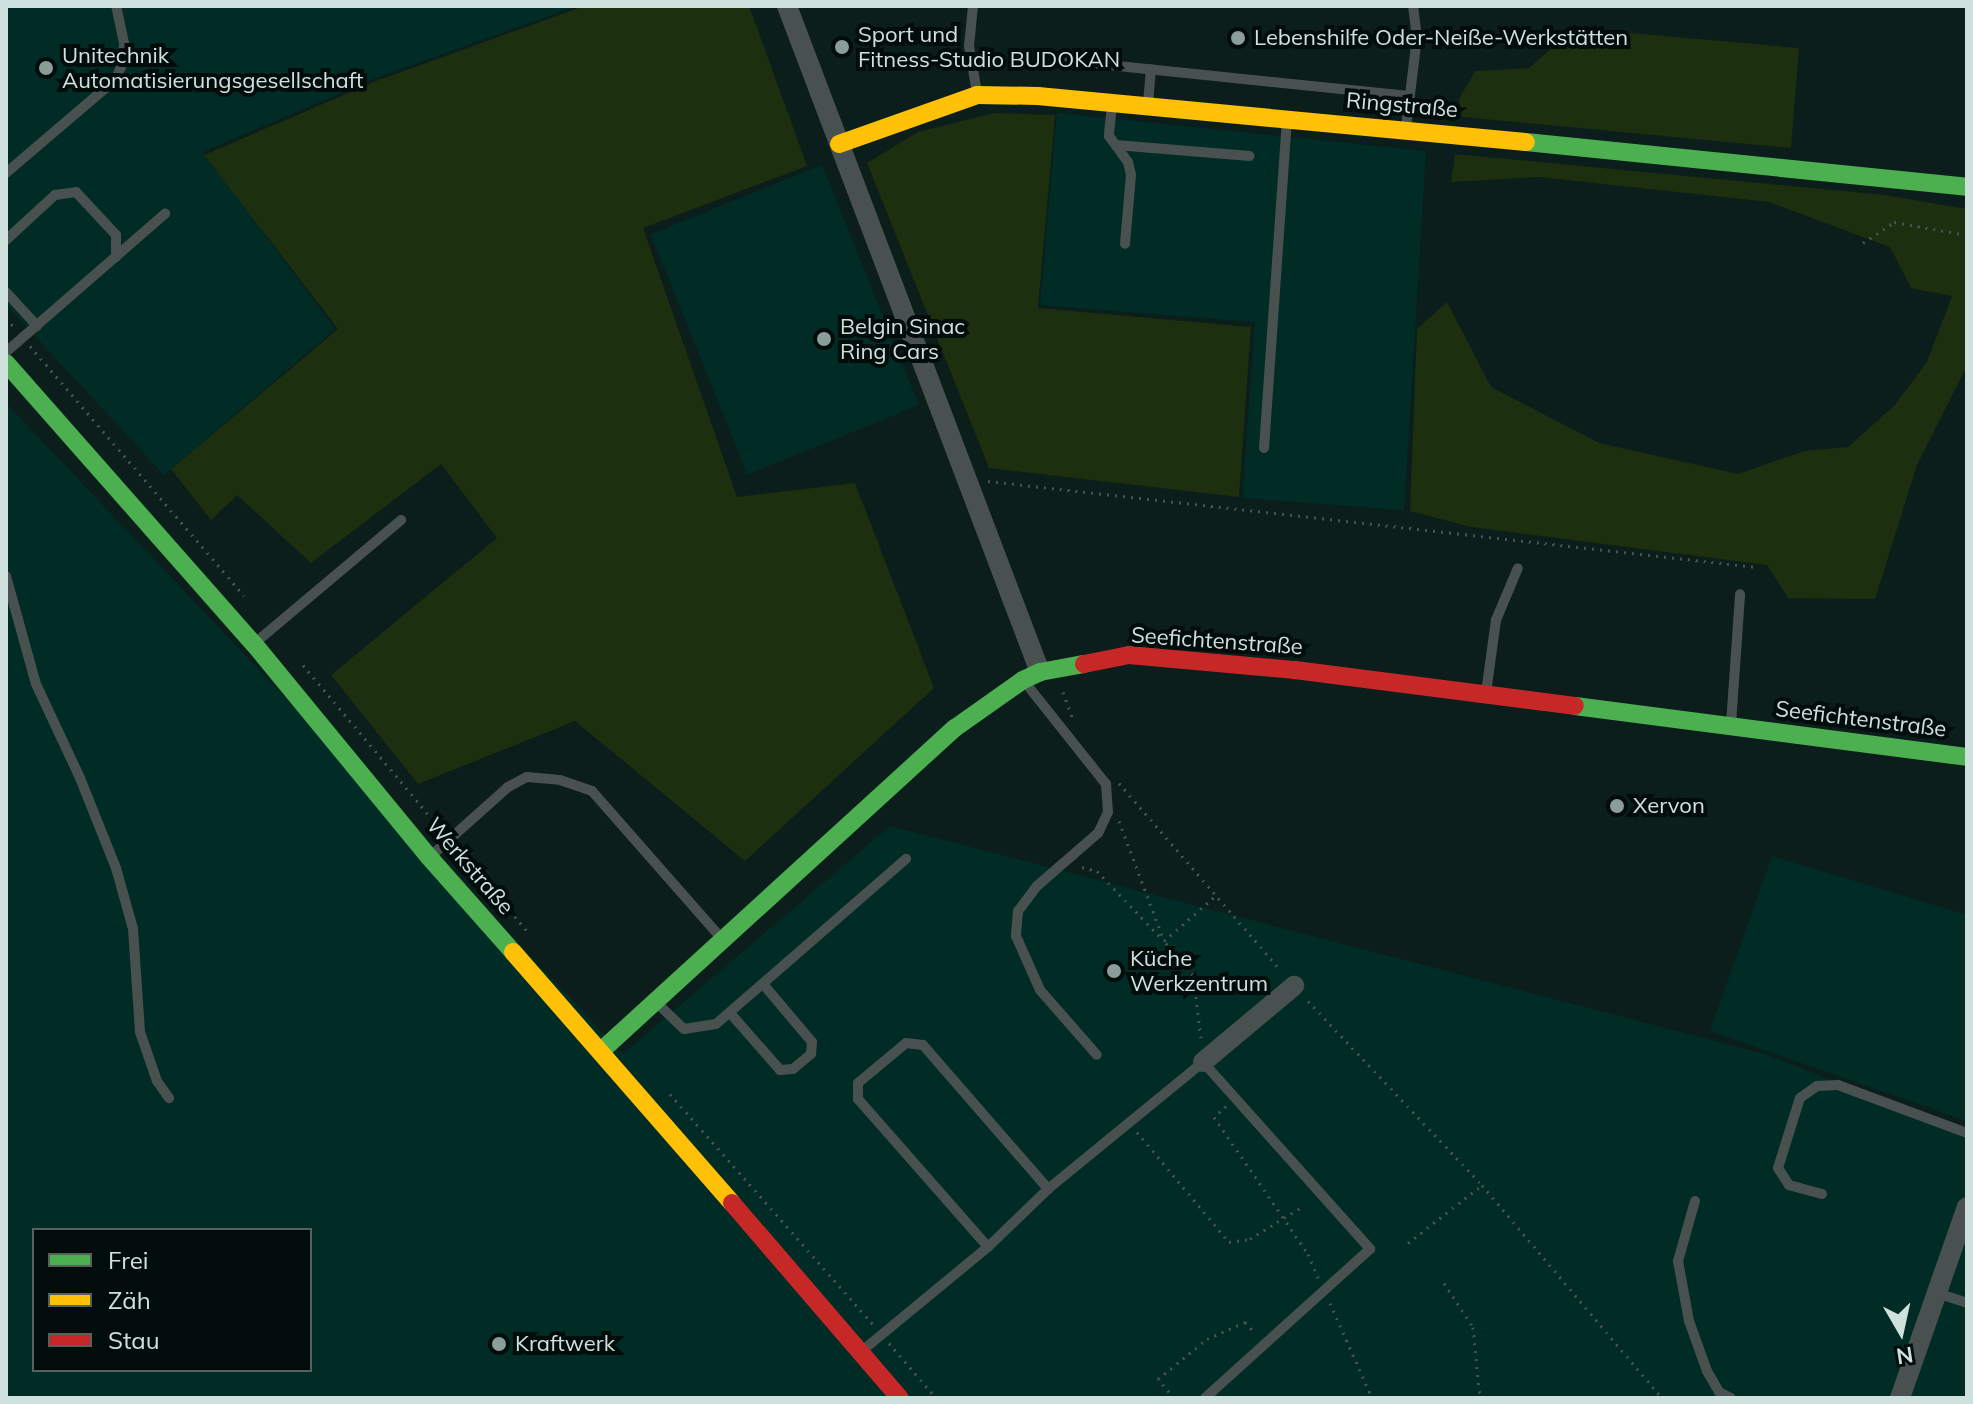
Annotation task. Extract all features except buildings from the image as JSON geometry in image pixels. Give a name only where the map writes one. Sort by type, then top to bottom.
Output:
[{"type":"street","points":[[787,6],[1039,674]]},
{"type":"street","name":"Ringstraße","points":[[839,144],[947,103],[977,95],[1038,96],[1405,129],[1967,187]]},
{"type":"street","name":"Werkstraße","points":[[6,363],[254,644],[429,857],[900,1398]]},
{"type":"street","name":"Seefichtenstraße","points":[[601,1051],[955,728],[1039,674],[1129,655],[1295,670],[1967,757]]},
{"type":"street","points":[[1203,1062],[1294,986]]},
{"type":"street","points":[[1900,1398],[1967,1207]]},
{"type":"lane","points":[[6,173],[115,80],[123,63],[124,43],[116,6]]},
{"type":"lane","points":[[973,6],[969,46],[977,95]]},
{"type":"lane","points":[[1405,129],[1417,38],[1413,6]]},
{"type":"lane","points":[[1060,60],[1409,96]]},
{"type":"lane","points":[[1147,107],[1151,69]]},
{"type":"lane","points":[[1112,103],[1109,136],[1128,162],[1131,175],[1125,244]]},
{"type":"lane","points":[[1264,448],[1288,119]]},
{"type":"lane","points":[[1116,145],[1250,156]]},
{"type":"lane","points":[[6,240],[55,195],[76,192],[116,235],[116,257]]},
{"type":"lane","points":[[6,352],[165,214]]},
{"type":"lane","points":[[6,292],[37,326]]},
{"type":"lane","points":[[254,644],[401,520]]},
{"type":"lane","points":[[1486,695],[1496,620],[1518,568]]},
{"type":"lane","points":[[6,576],[36,684],[80,778],[123,889],[137,950],[140,1032],[157,1081],[169,1098]]},
{"type":"lane","points":[[1731,726],[1740,594]]},
{"type":"lane","points":[[1039,674],[1106,784],[1108,812],[1098,833],[1037,886],[1018,911],[1016,936],[1040,990],[1097,1055]]},
{"type":"lane","points":[[429,857],[508,787],[527,777],[560,780],[592,791],[724,941]]},
{"type":"lane","points":[[657,1002],[684,1029],[716,1024],[906,859]]},
{"type":"lane","points":[[730,1013],[780,1070],[793,1069],[811,1054],[812,1042],[763,984]]},
{"type":"lane","points":[[988,1247],[858,1099],[858,1083],[906,1043],[923,1045],[1048,1189]]},
{"type":"lane","points":[[861,1352],[988,1247],[1048,1189],[1203,1062],[1370,1249],[1205,1398]]},
{"type":"lane","points":[[1822,1194],[1789,1185],[1778,1168],[1800,1098],[1817,1086],[1838,1085],[1967,1133]]},
{"type":"lane","points":[[1695,1201],[1678,1261],[1689,1321],[1707,1371],[1719,1392],[1731,1398]]},
{"type":"lane","points":[[1937,1293],[1967,1303]]},
{"type":"path","points":[[1863,243],[1894,222],[1967,235]]},
{"type":"path","points":[[6,318],[251,604]]},
{"type":"path","points":[[968,479],[1756,567]]},
{"type":"path","points":[[302,663],[528,932]]},
{"type":"path","points":[[1039,674],[1074,720]]},
{"type":"path","points":[[1115,778],[1294,986],[1482,1185],[1662,1398]]},
{"type":"path","points":[[1065,863],[1097,871],[1164,941],[1117,817],[1108,812]]},
{"type":"path","points":[[666,1089],[936,1398]]},
{"type":"path","points":[[1129,1123],[1229,1242],[1250,1239],[1300,1208]]},
{"type":"path","points":[[1408,1243],[1482,1185]]},
{"type":"path","points":[[1444,1283],[1473,1327],[1479,1391],[1485,1398]]},
{"type":"path","points":[[1174,1398],[1158,1379],[1207,1339],[1245,1322],[1265,1344]]},
{"type":"shaded area","points":[[6,6],[577,6],[376,78],[203,152],[335,329],[164,475],[6,305]]},
{"type":"shaded area","points":[[584,6],[749,6],[807,166],[643,228],[737,497],[855,483],[934,688],[745,861],[575,721],[418,784],[331,675],[497,538],[441,464],[311,563],[237,495],[211,520],[171,469],[338,329],[204,155],[376,81]]},
{"type":"shaded area","points":[[1574,28],[1799,48],[1791,148],[1462,117],[1459,99],[1475,71],[1529,68]]},
{"type":"shaded area","points":[[994,113],[1055,115],[1038,308],[1251,327],[1239,497],[989,468],[867,163],[918,132]]},
{"type":"shaded area","points":[[1057,113],[1426,151],[1404,510],[1242,498],[1255,322],[1040,305]]},
{"type":"shaded area","points":[[1455,154],[1885,195],[1967,209],[1967,366],[1917,465],[1875,599],[1788,598],[1767,565],[1471,527],[1410,511],[1417,329],[1447,302],[1491,387],[1599,443],[1738,474],[1804,451],[1848,447],[1894,406],[1927,362],[1952,296],[1911,288],[1890,247],[1769,202],[1539,177],[1451,182]]},
{"type":"shaded area","points":[[822,165],[919,405],[747,474],[650,234]]},
{"type":"shaded area","points":[[6,403],[623,1054],[890,826],[1765,1054],[1967,1133],[1967,1398],[6,1398]]},
{"type":"shaded area","points":[[1772,856],[1967,915],[1967,1121],[1710,1031]]},
{"type":"traffic: fast","points":[[1526,142],[1967,187]]},
{"type":"traffic: fast","points":[[6,363],[254,644],[429,857],[513,952]]},
{"type":"traffic: fast","points":[[601,1051],[955,728],[1023,680],[1040,672],[1084,664]]},
{"type":"traffic: fast","points":[[1575,706],[1967,757]]},
{"type":"traffic: slow","points":[[839,144],[977,95],[1038,96],[1526,142]]},
{"type":"traffic: slow","points":[[513,952],[732,1203]]},
{"type":"traffic: jam","points":[[1084,664],[1129,655],[1295,670],[1575,706]]},
{"type":"traffic: jam","points":[[732,1203],[900,1398]]},
{"type":"place","name":"Lebenshilfe Oder-Neiße-Werkstätten","points":[[1238,38]]},
{"type":"place","name":"Sport und Fitness-Studio BUDOKAN","points":[[842,47]]},
{"type":"place","name":"Unitechnik Automatisierungsgesellschaft","points":[[46,68]]},
{"type":"place","name":"Belgin Sinac Ring Cars","points":[[824,339]]},
{"type":"place","name":"Xervon","points":[[1617,806]]},
{"type":"place","name":"Küche Werkzentrum","points":[[1114,971]]},
{"type":"place","name":"Kraftwerk","points":[[499,1344]]}]
